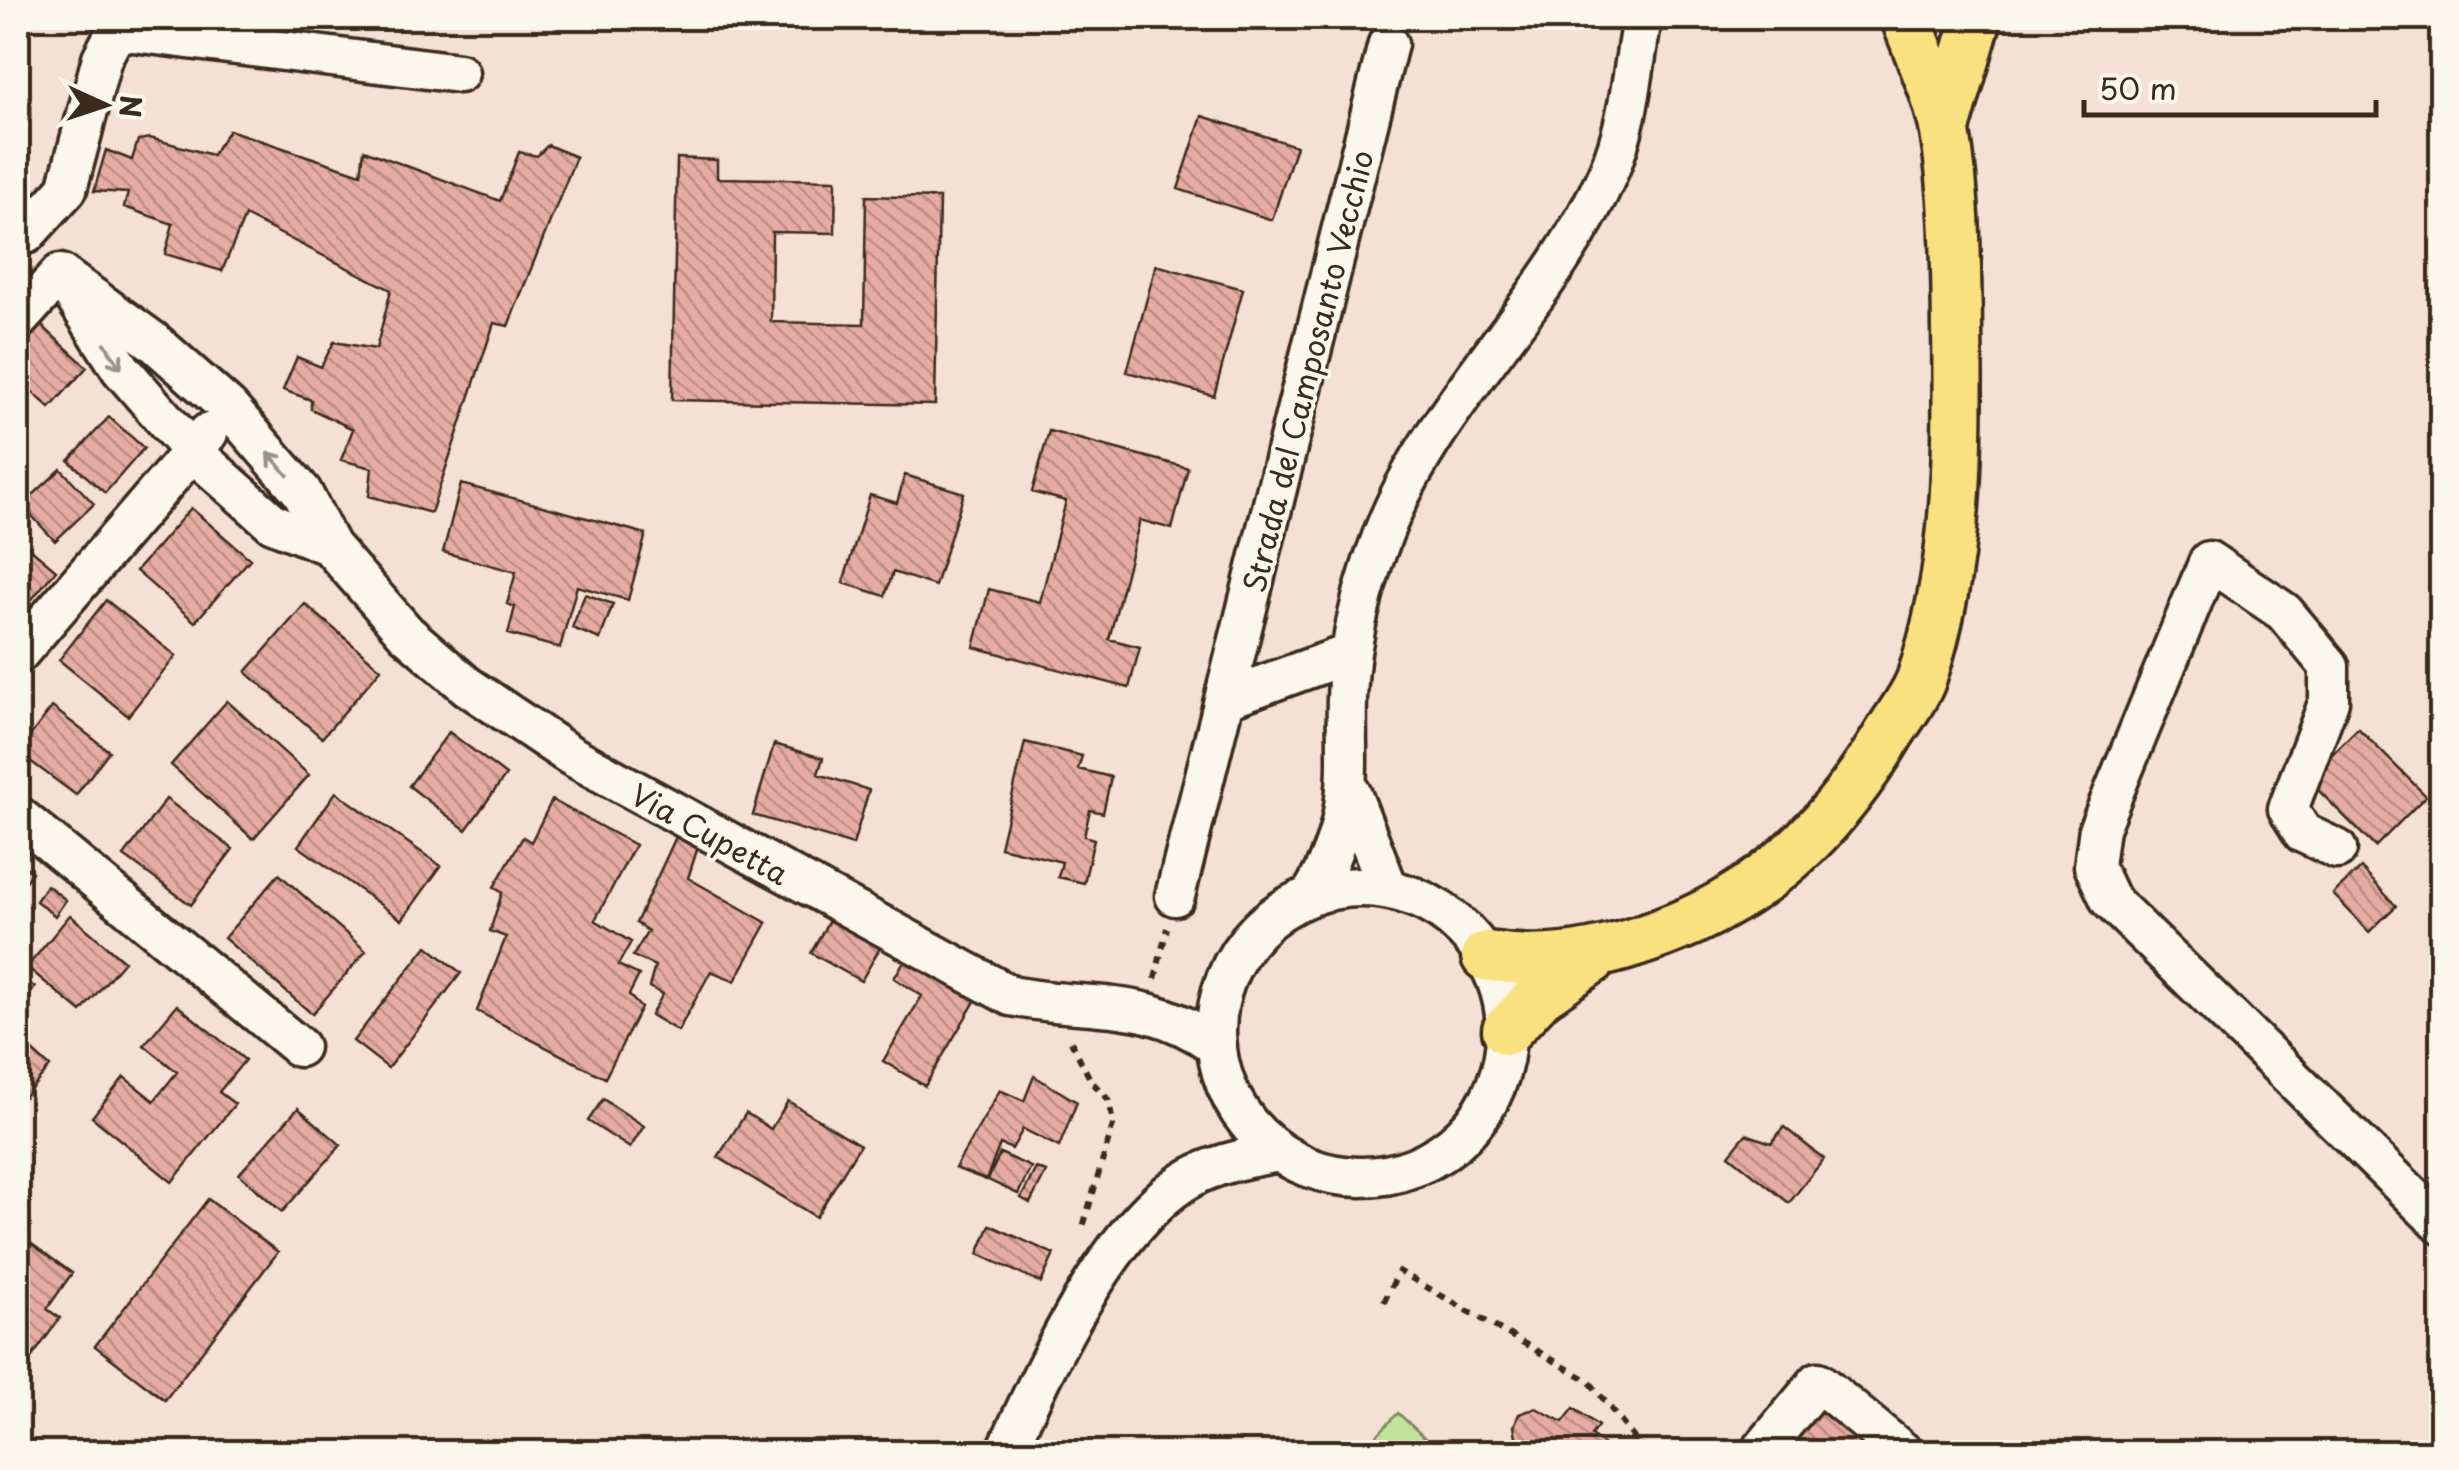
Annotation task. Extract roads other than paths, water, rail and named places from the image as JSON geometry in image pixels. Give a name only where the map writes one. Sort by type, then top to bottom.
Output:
[{"type":"main road","points":[[1486,956],[1550,962],[1598,955],[1714,910],[1792,859],[1856,789],[1920,682],[1950,552],[1958,424],[1956,254],[1944,130],[1906,18]]},
{"type":"main road","points":[[1944,130],[1977,18]]},
{"type":"main road","points":[[1507,1030],[1540,995],[1598,955]]},
{"type":"street","points":[[1311,895],[1331,862],[1344,826],[1350,653],[1364,591],[1384,531],[1423,456],[1574,233],[1608,173],[1625,120],[1642,18]]},
{"type":"street","points":[[22,229],[67,189],[102,58],[117,30],[459,73]]},
{"type":"street","name":"Strada del Camposanto Vecchio","points":[[1174,896],[1388,44]]},
{"type":"street","name":"Via Cupetta","points":[[22,229],[60,274],[121,370],[192,450],[273,523],[330,546]]},
{"type":"street","points":[[18,320],[60,274]]},
{"type":"street","name":"Via Cupetta","points":[[60,274],[154,342],[229,408],[302,492],[330,546],[406,633],[454,675],[570,755],[1010,996],[1054,1005],[1148,1009],[1188,1026],[1217,1046]]},
{"type":"street","points":[[18,654],[229,408]]},
{"type":"street","points":[[2338,849],[2302,833],[2288,809],[2329,701],[2330,666],[2284,612],[2210,561],[2098,828],[2094,866],[2110,900],[2442,1225]]},
{"type":"street","points":[[1226,698],[1350,653]]},
{"type":"street","points":[[1348,784],[1388,888]]},
{"type":"street","points":[[18,816],[300,1047]]},
{"type":"street","points":[[1336,888],[1388,888],[1427,901],[1449,917],[1486,956],[1504,1004],[1507,1030],[1502,1069],[1487,1106],[1462,1137],[1430,1160],[1393,1174],[1353,1178],[1314,1170],[1279,1152],[1248,1123],[1236,1106],[1217,1046],[1219,1002],[1226,980],[1259,928],[1311,895],[1336,888]]},
{"type":"street","name":"Via Cupetta","points":[[1148,1009],[1226,980]]},
{"type":"street","points":[[1196,1176],[1236,1106]]},
{"type":"street","points":[[1006,1452],[1035,1388],[1092,1290],[1148,1211],[1196,1176],[1238,1159],[1279,1152]]},
{"type":"street","points":[[1760,1452],[1818,1382],[1903,1452]]}]
